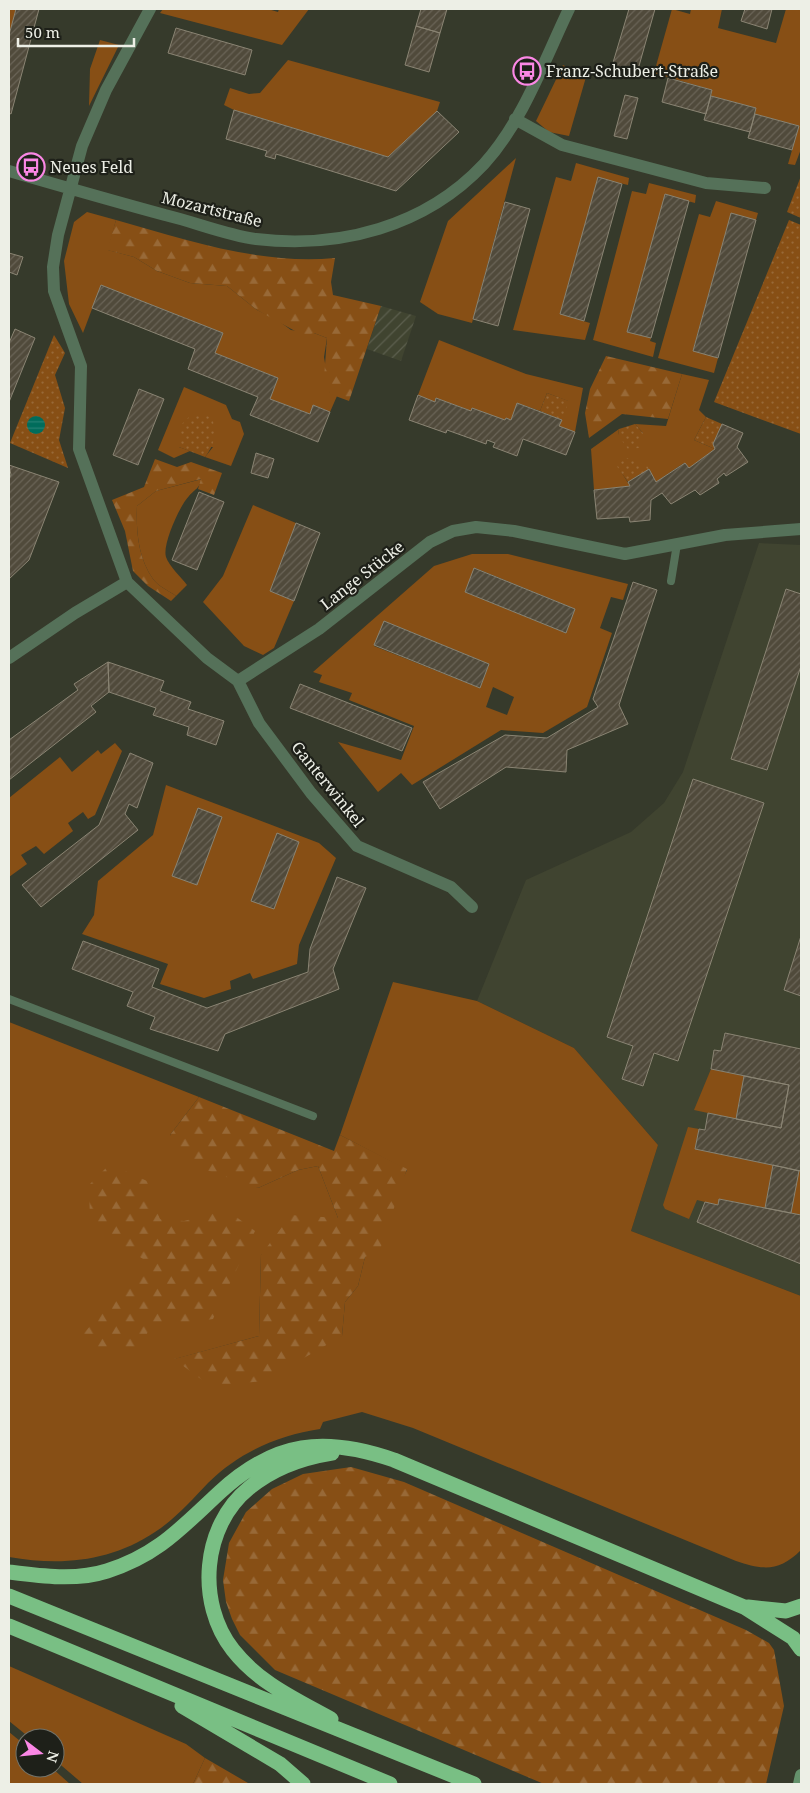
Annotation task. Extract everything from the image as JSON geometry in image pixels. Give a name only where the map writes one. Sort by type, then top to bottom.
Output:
[{"type":"highway","points":[[9,1572],[68,1576],[106,1572],[164,1544],[186,1526],[220,1492],[258,1463],[281,1452],[303,1447],[331,1445],[359,1449],[394,1460],[744,1606],[793,1638],[801,1649]]},
{"type":"highway","points":[[359,1449],[299,1460],[265,1476],[248,1488],[234,1502],[215,1538],[208,1580],[211,1605],[218,1626],[232,1649],[252,1671],[274,1688],[376,1744]]},
{"type":"highway","points":[[9,1596],[303,1717],[474,1784]]},
{"type":"highway","points":[[744,1606],[786,1611],[801,1606]]},
{"type":"highway","points":[[9,1626],[390,1784]]},
{"type":"highway","points":[[126,1674],[280,1764],[303,1784]]},
{"type":"main road","points":[[799,1784],[801,1775]]},
{"type":"street","points":[[150,9],[106,90],[89,126],[58,235],[53,267],[54,291],[81,366],[79,449],[127,582],[207,658],[238,681]]},
{"type":"street","name":"Mozartstraße","points":[[9,171],[254,238],[303,243],[344,238],[376,231],[423,211],[449,196],[484,164],[515,119],[569,9]]},
{"type":"street","points":[[515,119],[562,145],[706,183],[765,188]]},
{"type":"street","name":"Lange Stücke","points":[[238,681],[319,629],[430,542],[453,531],[476,527],[514,531],[625,554],[747,532],[801,529]]},
{"type":"street","points":[[9,658],[127,582]]},
{"type":"street","name":"Ganterwinkel","points":[[238,681],[259,723],[311,793],[357,846],[451,887],[472,908]]},
{"type":"lane","points":[[671,581],[677,544]]},
{"type":"lane","points":[[9,999],[313,1116]]},
{"type":"shaded area","points":[[381,306],[416,316],[401,361],[367,349]]},
{"type":"shaded area","points":[[759,543],[801,545],[801,1296],[631,1231],[658,1145],[574,1048],[477,1001],[526,880],[631,832],[664,803],[683,772]]},
{"type":"green space","points":[[9,9],[16,9],[9,35]]},
{"type":"green space","points":[[163,9],[268,9],[278,12],[279,9],[309,9],[282,45],[160,13]]},
{"type":"green space","points":[[672,9],[690,14],[691,9],[722,9],[718,28],[776,43],[786,9],[801,9],[801,149],[795,165],[788,164],[799,126],[755,114],[756,108],[711,96],[712,90],[654,73]]},
{"type":"green space","points":[[100,40],[119,45],[89,106],[90,69]]},
{"type":"green space","points":[[288,60],[440,102],[437,111],[388,157],[234,110],[224,105],[230,88],[249,94],[260,93]]},
{"type":"green space","points":[[563,65],[586,77],[569,136],[549,132],[536,121]]},
{"type":"green space","points":[[516,158],[472,323],[438,314],[420,302],[448,221]]},
{"type":"green space","points":[[576,163],[629,178],[628,185],[598,178],[560,314],[590,323],[585,340],[513,330],[556,177],[571,181]]},
{"type":"green space","points":[[801,176],[801,218],[787,212]]},
{"type":"green space","points":[[649,183],[696,195],[695,203],[665,195],[627,332],[651,338],[650,341],[656,343],[653,357],[593,340],[632,191],[646,194]]},
{"type":"green space","points":[[716,201],[758,213],[756,220],[731,214],[693,350],[718,358],[714,373],[658,358],[699,214],[710,217]]},
{"type":"green space","points":[[87,212],[116,220],[108,250],[134,257],[157,271],[190,283],[227,286],[257,310],[276,319],[291,330],[314,333],[327,338],[324,357],[330,393],[337,396],[330,412],[313,405],[310,414],[270,399],[278,378],[215,353],[223,333],[101,285],[83,333],[69,304],[64,261],[74,222]]},
{"type":"green space","points":[[116,220],[197,243],[251,254],[279,258],[335,258],[331,282],[333,295],[381,306],[349,401],[330,394],[324,378],[327,338],[314,333],[304,336],[257,310],[227,286],[190,283],[157,271],[134,257],[107,250]]},
{"type":"green space","points":[[789,220],[801,225],[801,434],[714,402]]},
{"type":"green space","points":[[54,335],[65,353],[55,375],[65,408],[59,440],[68,468],[10,443]]},
{"type":"green space","points":[[439,340],[526,374],[583,388],[575,432],[559,426],[568,401],[547,393],[540,411],[517,403],[511,420],[506,418],[505,420],[472,408],[471,411],[436,398],[435,402],[418,395]]},
{"type":"green space","points":[[606,356],[682,374],[668,419],[622,414],[589,438],[585,413],[590,389]]},
{"type":"green space","points":[[682,374],[709,380],[699,410],[706,417],[694,440],[715,449],[689,468],[684,463],[656,482],[649,469],[617,465],[630,486],[594,490],[591,449],[619,429],[618,435],[643,433],[635,424],[666,426]]},
{"type":"green space","points":[[184,387],[226,405],[232,419],[240,422],[244,434],[231,466],[205,457],[213,447],[179,447],[190,451],[174,458],[158,450]]},
{"type":"green space","points":[[547,393],[569,401],[562,420],[540,411]]},
{"type":"green space","points":[[203,414],[212,418],[214,429],[213,443],[205,457],[179,447],[179,427],[190,416]]},
{"type":"green space","points":[[706,417],[722,424],[713,444],[715,449],[694,440]]},
{"type":"green space","points":[[635,424],[643,433],[639,448],[628,449],[618,435],[619,429]]},
{"type":"green space","points":[[627,458],[647,466],[649,469],[628,482],[616,465]]},
{"type":"green space","points":[[155,459],[177,467],[191,462],[222,473],[214,495],[198,489],[201,479],[156,491],[137,506],[139,544],[144,562],[155,582],[176,596],[171,601],[148,586],[133,571],[125,531],[112,500],[144,487]]},
{"type":"green space","points":[[202,479],[181,508],[169,535],[165,551],[172,568],[187,585],[176,596],[155,582],[144,562],[139,544],[137,506],[156,491]]},
{"type":"green space","points":[[253,505],[296,523],[270,591],[294,601],[274,648],[263,655],[244,646],[203,602],[223,576]]},
{"type":"green space","points":[[472,554],[508,554],[628,584],[623,600],[611,597],[600,628],[612,633],[587,707],[543,733],[501,730],[412,785],[401,773],[378,792],[338,742],[401,760],[414,726],[349,700],[352,693],[319,682],[322,675],[313,672],[434,566]],"holes":[[[475,568],[575,609],[566,633],[465,592]],[[384,621],[489,664],[480,688],[374,646]],[[493,687],[514,697],[507,715],[486,707]]]},
{"type":"green space","points":[[115,743],[122,751],[95,815],[88,819],[83,812],[68,823],[73,831],[44,854],[36,846],[21,855],[27,864],[9,877],[9,798],[60,757],[72,772],[98,750],[101,754]]},
{"type":"green space","points":[[166,785],[319,843],[336,858],[299,945],[297,964],[253,979],[250,973],[230,981],[231,989],[204,998],[160,984],[168,964],[82,934],[94,915],[98,881],[153,835]]},
{"type":"green space","points":[[393,982],[477,1001],[574,1048],[658,1145],[631,1231],[801,1296],[801,1550],[793,1557],[778,1566],[770,1567],[754,1566],[736,1561],[413,1428],[362,1412],[323,1422],[320,1429],[274,1441],[246,1454],[220,1472],[162,1527],[121,1550],[85,1559],[66,1561],[28,1560],[9,1557],[9,1022],[199,1097],[170,1135],[258,1188],[298,1170],[318,1166],[338,1218],[261,1255],[259,1336],[175,1359],[342,1336],[345,1302],[358,1286],[365,1257],[407,1170],[340,1135]]},
{"type":"green space","points":[[711,1069],[744,1076],[736,1119],[694,1110]]},
{"type":"green space","points":[[199,1097],[334,1151],[340,1135],[407,1169],[380,1250],[365,1257],[358,1286],[345,1302],[342,1336],[264,1381],[210,1386],[174,1359],[259,1336],[261,1255],[291,1215],[338,1218],[318,1166],[298,1170],[258,1188],[186,1163],[170,1135]]},
{"type":"green space","points":[[688,1127],[699,1129],[695,1149],[773,1165],[765,1208],[720,1199],[718,1205],[697,1200],[689,1219],[665,1209],[663,1205]]},
{"type":"green space","points":[[110,1164],[147,1181],[160,1219],[184,1221],[227,1210],[255,1231],[213,1319],[150,1328],[139,1349],[95,1352],[83,1334],[119,1294],[153,1265],[120,1245],[90,1222],[89,1185]]},
{"type":"green space","points":[[799,1171],[801,1171],[801,1215],[791,1213]]},
{"type":"green space","points":[[351,1467],[404,1482],[746,1630],[769,1643],[774,1650],[784,1706],[766,1784],[544,1784],[275,1670],[240,1635],[232,1619],[226,1602],[223,1580],[229,1543],[246,1512],[272,1489],[303,1474]]},
{"type":"green space","points":[[9,1666],[186,1744],[205,1758],[193,1784],[83,1784],[65,1769],[65,1728],[18,1728],[9,1721]]},
{"type":"green space","points":[[9,1732],[15,1737],[15,1778],[63,1778],[70,1784],[9,1784]]},
{"type":"green space","points":[[205,1758],[248,1783],[249,1784],[193,1784]]},
{"type":"water","points":[[32,416],[40,416],[45,421],[43,432],[32,434],[27,429],[27,421]]},
{"type":"building","points":[[16,9],[39,9],[11,114],[9,113],[9,35]]},
{"type":"building","points":[[421,9],[447,9],[440,33],[416,26]]},
{"type":"building","points":[[629,9],[655,9],[637,73],[612,66]]},
{"type":"building","points":[[745,9],[772,9],[767,29],[741,21]]},
{"type":"building","points":[[416,26],[440,33],[429,72],[405,65]]},
{"type":"building","points":[[176,28],[252,50],[245,75],[168,53]]},
{"type":"building","points":[[668,78],[712,90],[706,114],[662,102]]},
{"type":"building","points":[[625,95],[638,98],[627,139],[614,136]]},
{"type":"building","points":[[711,96],[756,108],[750,132],[704,120]]},
{"type":"building","points":[[234,110],[388,157],[437,111],[459,132],[396,191],[276,154],[275,159],[265,156],[267,151],[226,139]]},
{"type":"building","points":[[755,114],[799,126],[792,150],[748,138]]},
{"type":"building","points":[[598,177],[622,184],[584,321],[560,314]]},
{"type":"building","points":[[665,194],[689,201],[651,338],[627,332]]},
{"type":"building","points":[[505,202],[530,209],[498,326],[473,319]]},
{"type":"building","points":[[731,213],[756,220],[718,358],[693,351]]},
{"type":"building","points":[[9,253],[23,257],[17,275],[9,272]]},
{"type":"building","points":[[101,285],[223,333],[215,353],[278,378],[270,399],[310,414],[313,405],[330,412],[318,442],[250,415],[258,397],[188,369],[195,349],[92,308]]},
{"type":"building","points":[[15,329],[35,338],[9,402],[9,343]]},
{"type":"building","points":[[139,389],[164,399],[138,465],[113,455]]},
{"type":"building","points":[[418,395],[435,402],[436,398],[471,411],[472,408],[505,420],[506,418],[511,420],[517,403],[562,420],[559,426],[575,432],[566,455],[523,439],[517,456],[493,447],[495,443],[487,440],[486,444],[447,430],[446,433],[409,420]]},
{"type":"building","points":[[722,424],[743,433],[737,447],[748,462],[726,476],[724,473],[717,479],[719,483],[700,495],[695,490],[671,504],[662,493],[651,500],[650,520],[630,522],[629,517],[597,519],[594,490],[630,486],[628,482],[649,469],[656,482],[685,463],[689,468],[715,449],[713,444]]},
{"type":"building","points":[[256,453],[274,459],[268,478],[251,473]]},
{"type":"building","points":[[9,465],[59,482],[29,560],[9,579],[9,479],[11,475]]},
{"type":"building","points":[[199,492],[224,502],[197,570],[172,560]]},
{"type":"building","points":[[296,523],[320,533],[294,601],[270,591]]},
{"type":"building","points":[[474,568],[575,609],[566,633],[465,592]]},
{"type":"building","points":[[633,582],[657,590],[619,705],[628,724],[567,750],[566,772],[506,767],[440,809],[423,782],[505,735],[547,738],[598,707],[593,699]]},
{"type":"building","points":[[786,589],[801,594],[801,666],[767,770],[731,759]]},
{"type":"building","points":[[384,621],[489,664],[480,688],[374,645]]},
{"type":"building","points":[[108,662],[164,681],[160,691],[191,702],[188,709],[224,721],[216,745],[187,735],[189,727],[153,715],[156,708],[109,692]]},
{"type":"building","points":[[108,662],[109,692],[91,706],[96,712],[9,780],[9,740],[78,690],[74,684]]},
{"type":"building","points":[[300,684],[412,728],[402,751],[290,708]]},
{"type":"building","points":[[130,753],[153,763],[137,808],[129,804],[125,814],[138,830],[41,907],[22,885],[99,825]]},
{"type":"building","points":[[693,779],[764,803],[678,1061],[654,1053],[643,1086],[622,1079],[633,1046],[607,1037]]},
{"type":"building","points":[[198,808],[222,817],[197,885],[172,876]]},
{"type":"building","points":[[277,833],[299,842],[274,909],[251,901]]},
{"type":"building","points":[[337,877],[366,888],[333,969],[339,989],[225,1034],[218,1051],[150,1029],[155,1017],[127,1006],[133,992],[72,969],[83,941],[159,969],[152,987],[207,1008],[308,972],[310,949]]},
{"type":"building","points":[[801,936],[801,996],[784,990]]},
{"type":"building","points":[[725,1033],[801,1049],[801,1171],[695,1149],[699,1129],[705,1130],[708,1113],[781,1128],[789,1085],[711,1069],[714,1050],[721,1051]]},
{"type":"building","points":[[744,1076],[789,1085],[781,1128],[736,1119]]},
{"type":"building","points":[[773,1165],[799,1171],[791,1213],[765,1208]]},
{"type":"building","points":[[719,1199],[801,1215],[801,1264],[697,1222],[705,1202],[718,1205]]},
{"type":"place","name":"Franz-Schubert-Straße","points":[[527,71]]},
{"type":"place","name":"Neues Feld","points":[[31,167]]}]
